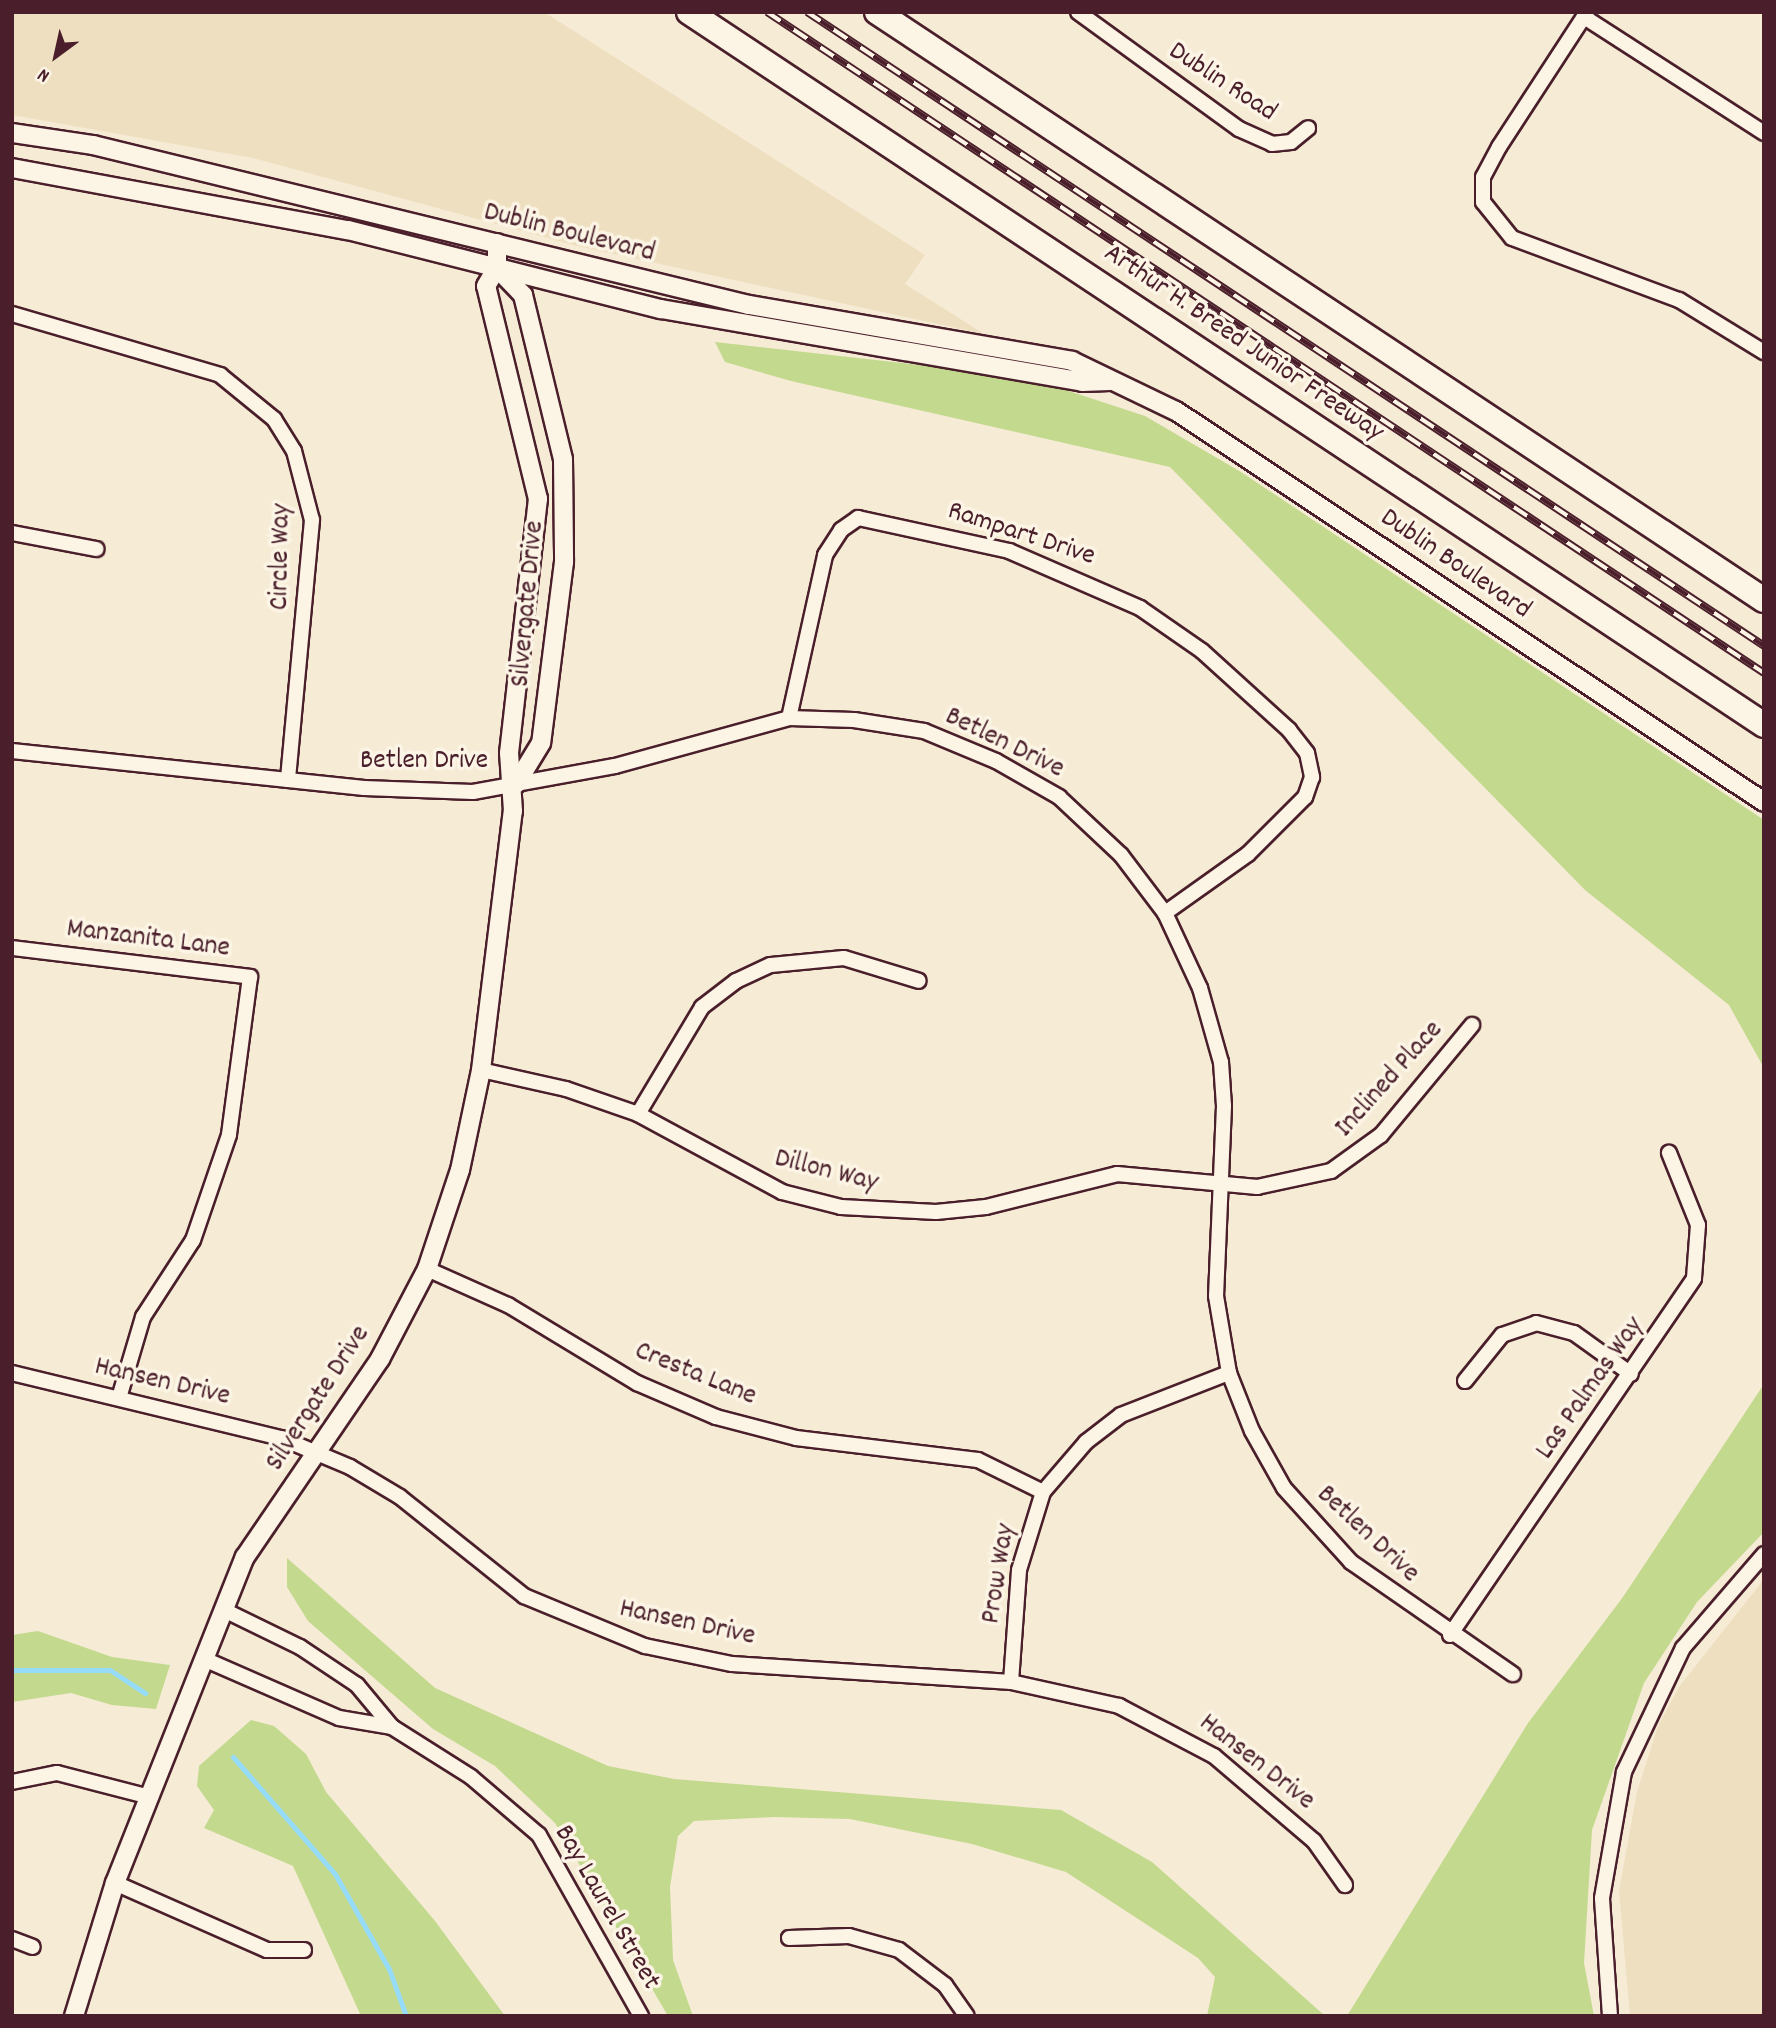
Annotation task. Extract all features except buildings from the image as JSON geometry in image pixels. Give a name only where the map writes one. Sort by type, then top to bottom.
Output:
[{"type":"highway","name":"Arthur H. Breed Junior Freeway","points":[[689,12],[1764,724]]},
{"type":"highway","points":[[877,12],[1764,600]]},
{"type":"street","name":"Dublin Road","points":[[1078,12],[1239,129],[1272,144],[1291,142],[1308,128]]},
{"type":"street","points":[[1764,133],[1585,15],[1483,177],[1483,202],[1494,222],[1512,238],[1679,300],[1764,352]]},
{"type":"street","name":"Dublin Boulevard","points":[[12,133],[93,145],[750,305],[1072,361],[1176,411],[1764,802]]},
{"type":"street","name":"Dublin Boulevard","points":[[12,168],[190,196],[773,330],[914,349],[1082,382],[1113,381]]},
{"type":"street","name":"Silvergate Drive","points":[[74,2016],[115,1884],[245,1557],[380,1359],[427,1269],[460,1170],[481,1070],[516,784],[509,753],[538,499],[486,286],[497,268],[497,243]]},
{"type":"street","name":"Silvergate Drive","points":[[497,268],[523,295],[564,459],[564,562],[541,743],[516,784]]},
{"type":"street","name":"Circle Way","points":[[12,314],[220,375],[274,419],[294,450],[312,520],[288,780]]},
{"type":"street","name":"Rampart Drive","points":[[789,718],[825,555],[841,530],[858,518],[1009,551],[1140,608],[1202,652],[1289,730],[1307,753],[1312,777],[1305,797],[1248,854],[1165,913]]},
{"type":"street","points":[[12,533],[97,549]]},
{"type":"street","name":"Betlen Drive","points":[[12,751],[288,780],[472,792],[615,766],[789,718],[924,732],[996,761],[1091,824],[1165,913],[1200,988],[1221,1062],[1216,1296],[1229,1373],[1271,1466],[1317,1529],[1400,1602],[1513,1674]]},
{"type":"street","name":"Manzanita Lane","points":[[12,948],[250,977],[229,1135],[193,1240],[143,1317],[119,1398]]},
{"type":"street","points":[[638,1114],[702,1007],[736,981],[771,965],[844,958],[919,981]]},
{"type":"street","name":"Inclined Place","points":[[1220,1180],[1257,1187],[1297,1183],[1359,1155],[1472,1025]]},
{"type":"street","name":"Dillon Way","points":[[481,1070],[566,1088],[638,1114],[782,1192],[877,1211],[986,1206],[1117,1174],[1220,1180]]},
{"type":"street","name":"Las Palmas Way","points":[[1450,1635],[1683,1300],[1698,1265],[1698,1225],[1669,1153]]},
{"type":"street","name":"Cresta Lane","points":[[427,1269],[508,1305],[637,1382],[716,1417],[796,1438],[978,1460],[1044,1492]]},
{"type":"street","points":[[1465,1381],[1502,1335],[1536,1323],[1574,1333],[1631,1374]]},
{"type":"street","name":"Hansen Drive","points":[[12,1373],[281,1438],[315,1452],[400,1497],[524,1596],[645,1646],[732,1664],[1011,1682],[1076,1693],[1170,1728],[1314,1841],[1345,1885]]},
{"type":"street","name":"Prow Way","points":[[1011,1682],[1019,1570],[1044,1492],[1086,1442],[1121,1415],[1229,1373]]},
{"type":"street","points":[[1610,2016],[1602,1898],[1624,1772],[1683,1647],[1764,1554]]},
{"type":"street","name":"Bay Laurel Street","points":[[224,1610],[300,1647],[357,1685],[392,1727],[471,1777],[539,1835],[641,2016]]},
{"type":"street","name":"Bay Laurel Street","points":[[204,1659],[339,1718],[392,1727]]},
{"type":"street","points":[[12,1782],[57,1773],[150,1797]]},
{"type":"street","points":[[115,1884],[267,1950],[304,1950]]},
{"type":"street","points":[[789,1938],[849,1936],[899,1950],[945,1985],[967,2016]]},
{"type":"street","points":[[12,1939],[33,1947]]},
{"type":"shaded area","points":[[12,12],[544,12],[925,255],[905,284],[984,334],[577,246],[253,158],[12,115]]},
{"type":"shaded area","points":[[1764,1579],[1764,2016],[1630,2016],[1619,1891],[1637,1792],[1658,1726],[1679,1687]]},
{"type":"green space","points":[[715,342],[1026,377],[1145,416],[1241,472],[1764,820],[1764,1068],[1729,1005],[1585,890],[1170,467],[791,381],[725,362]]},
{"type":"green space","points":[[1764,1384],[1764,1532],[1697,1602],[1644,1683],[1592,1830],[1584,1963],[1594,2016],[1347,2016],[1528,1723],[1623,1597]]},
{"type":"green space","points":[[287,1558],[435,1688],[608,1766],[674,1779],[1061,1810],[1152,1862],[1325,2016],[1207,2016],[1215,1977],[1198,1958],[1066,1872],[972,1844],[850,1819],[774,1817],[694,1821],[678,1836],[670,1887],[673,1960],[693,2016],[668,2016],[555,1823],[495,1766],[433,1729],[308,1621],[287,1587]]},
{"type":"green space","points":[[38,1631],[112,1657],[170,1665],[156,1709],[112,1705],[71,1693],[12,1702],[12,1635]]},
{"type":"green space","points":[[251,1720],[274,1726],[306,1754],[326,1792],[435,1921],[505,2016],[361,2016],[293,1866],[204,1828],[214,1810],[197,1786],[199,1766]]},
{"type":"waterway","points":[[12,1670],[110,1670],[145,1693]]},
{"type":"waterway","points":[[233,1757],[335,1874],[389,1969],[406,2016]]},
{"type":"railway","points":[[767,12],[1764,673]]},
{"type":"railway","points":[[807,12],[1764,646]]}]
